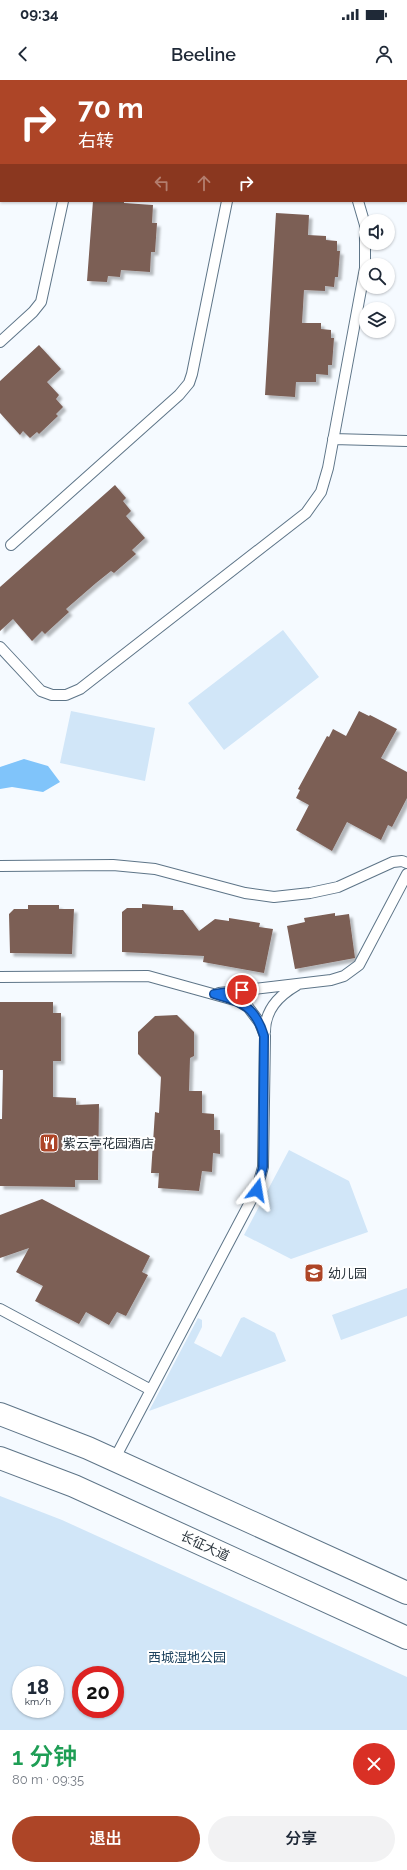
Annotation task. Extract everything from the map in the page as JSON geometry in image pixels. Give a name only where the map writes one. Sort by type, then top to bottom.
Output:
[{"type":"main road","points":[[0,1414],[88,1448],[407,1593]]},
{"type":"main road","name":"长征大道","points":[[0,1458],[74,1486],[407,1638]]},
{"type":"lane","points":[[0,342],[33,312],[41,302],[63,202]]},
{"type":"lane","points":[[11,545],[179,395],[189,383],[227,202]]},
{"type":"lane","points":[[0,647],[41,691],[52,695],[66,695],[80,689],[306,513],[321,492],[334,439],[365,268],[365,225],[358,202]]},
{"type":"lane","points":[[334,439],[407,441]]},
{"type":"lane","points":[[0,866],[113,865],[154,869],[245,893],[274,897],[310,893],[338,887],[393,862],[402,861],[407,863]]},
{"type":"lane","points":[[214,994],[331,980],[344,976],[359,965],[407,874]]},
{"type":"lane","points":[[394,898],[407,886]]},
{"type":"lane","points":[[0,977],[135,974],[148,976],[238,1001],[248,1007],[255,1014],[260,1023],[264,1036]]},
{"type":"lane","points":[[114,1460],[257,1190],[263,1167],[265,1023],[273,1005],[285,992],[300,983]]},
{"type":"lane","points":[[0,1309],[151,1390]]},
{"type":"green space","points":[[283,630],[319,677],[224,750],[188,703]]},
{"type":"green space","points":[[71,711],[155,728],[145,781],[60,763]]},
{"type":"green space","points":[[289,1150],[349,1181],[368,1232],[291,1259],[244,1235]]},
{"type":"green space","points":[[407,1288],[407,1316],[341,1340],[332,1315]]},
{"type":"green space","points":[[244,1317],[275,1333],[286,1361],[149,1411],[198,1318],[202,1320],[202,1327],[194,1343],[221,1357],[241,1318]]},
{"type":"green space","name":"西城湿地公园","points":[[0,1496],[62,1520],[407,1677],[407,1730],[0,1730]]},
{"type":"water","points":[[24,759],[48,766],[60,782],[43,792],[12,787],[0,789],[0,767]]},
{"type":"building","points":[[93,202],[124,202],[153,205],[152,223],[157,223],[155,252],[151,252],[150,272],[121,270],[120,277],[108,276],[107,282],[87,281]]},
{"type":"building","points":[[276,213],[309,215],[308,235],[326,236],[326,240],[337,241],[337,251],[340,251],[338,277],[335,277],[334,287],[325,286],[325,291],[304,290],[302,323],[321,323],[321,329],[331,330],[331,338],[334,338],[332,365],[328,365],[328,375],[316,374],[316,382],[296,382],[295,397],[265,395]]},
{"type":"building","points":[[39,345],[61,369],[47,382],[59,395],[56,399],[63,407],[56,414],[58,416],[39,434],[37,432],[30,438],[23,431],[20,435],[0,413],[0,381]]},
{"type":"building","points":[[115,485],[126,498],[123,501],[131,511],[126,516],[145,538],[132,550],[136,554],[114,573],[111,571],[66,609],[69,612],[45,634],[42,631],[32,641],[13,619],[0,631],[0,587]]},
{"type":"building","points":[[359,711],[397,729],[381,758],[407,772],[407,798],[392,827],[388,825],[381,840],[347,822],[332,851],[296,830],[309,805],[296,798],[300,790],[298,789],[327,736],[329,737],[333,729],[346,736]]},
{"type":"building","points":[[142,904],[173,906],[173,910],[183,910],[199,931],[215,919],[229,921],[229,918],[260,923],[259,927],[273,929],[264,973],[203,962],[204,956],[122,952],[122,912],[127,908],[142,908]]},
{"type":"building","points":[[28,905],[59,905],[59,909],[74,909],[72,954],[10,953],[9,914],[14,909],[28,909]]},
{"type":"building","points":[[335,913],[335,916],[349,914],[355,958],[295,969],[287,926],[305,922],[304,918]]},
{"type":"building","points":[[0,1002],[53,1002],[53,1013],[61,1013],[61,1061],[53,1061],[53,1097],[76,1098],[76,1105],[99,1104],[98,1180],[75,1180],[75,1187],[0,1186],[0,1119],[2,1119],[3,1070],[0,1070]]},
{"type":"building","points":[[177,1015],[194,1032],[194,1056],[190,1058],[189,1091],[202,1091],[202,1113],[214,1114],[214,1130],[220,1130],[220,1154],[213,1153],[212,1172],[202,1171],[199,1191],[158,1188],[159,1173],[151,1173],[155,1112],[159,1113],[161,1077],[138,1054],[138,1032],[155,1016]]},
{"type":"building","points":[[42,1199],[150,1256],[142,1272],[148,1275],[126,1316],[117,1312],[109,1325],[86,1312],[79,1324],[35,1301],[43,1286],[16,1272],[29,1248],[0,1258],[0,1215]]},
{"type":"place","name":"紫云亭花园酒店","points":[[49,1143]]},
{"type":"place","name":"幼儿园","points":[[314,1273]]},
{"type":"route","points":[[242,990],[214,994],[238,1001],[248,1007],[255,1014],[260,1023],[264,1036],[263,1167],[257,1190]]}]
